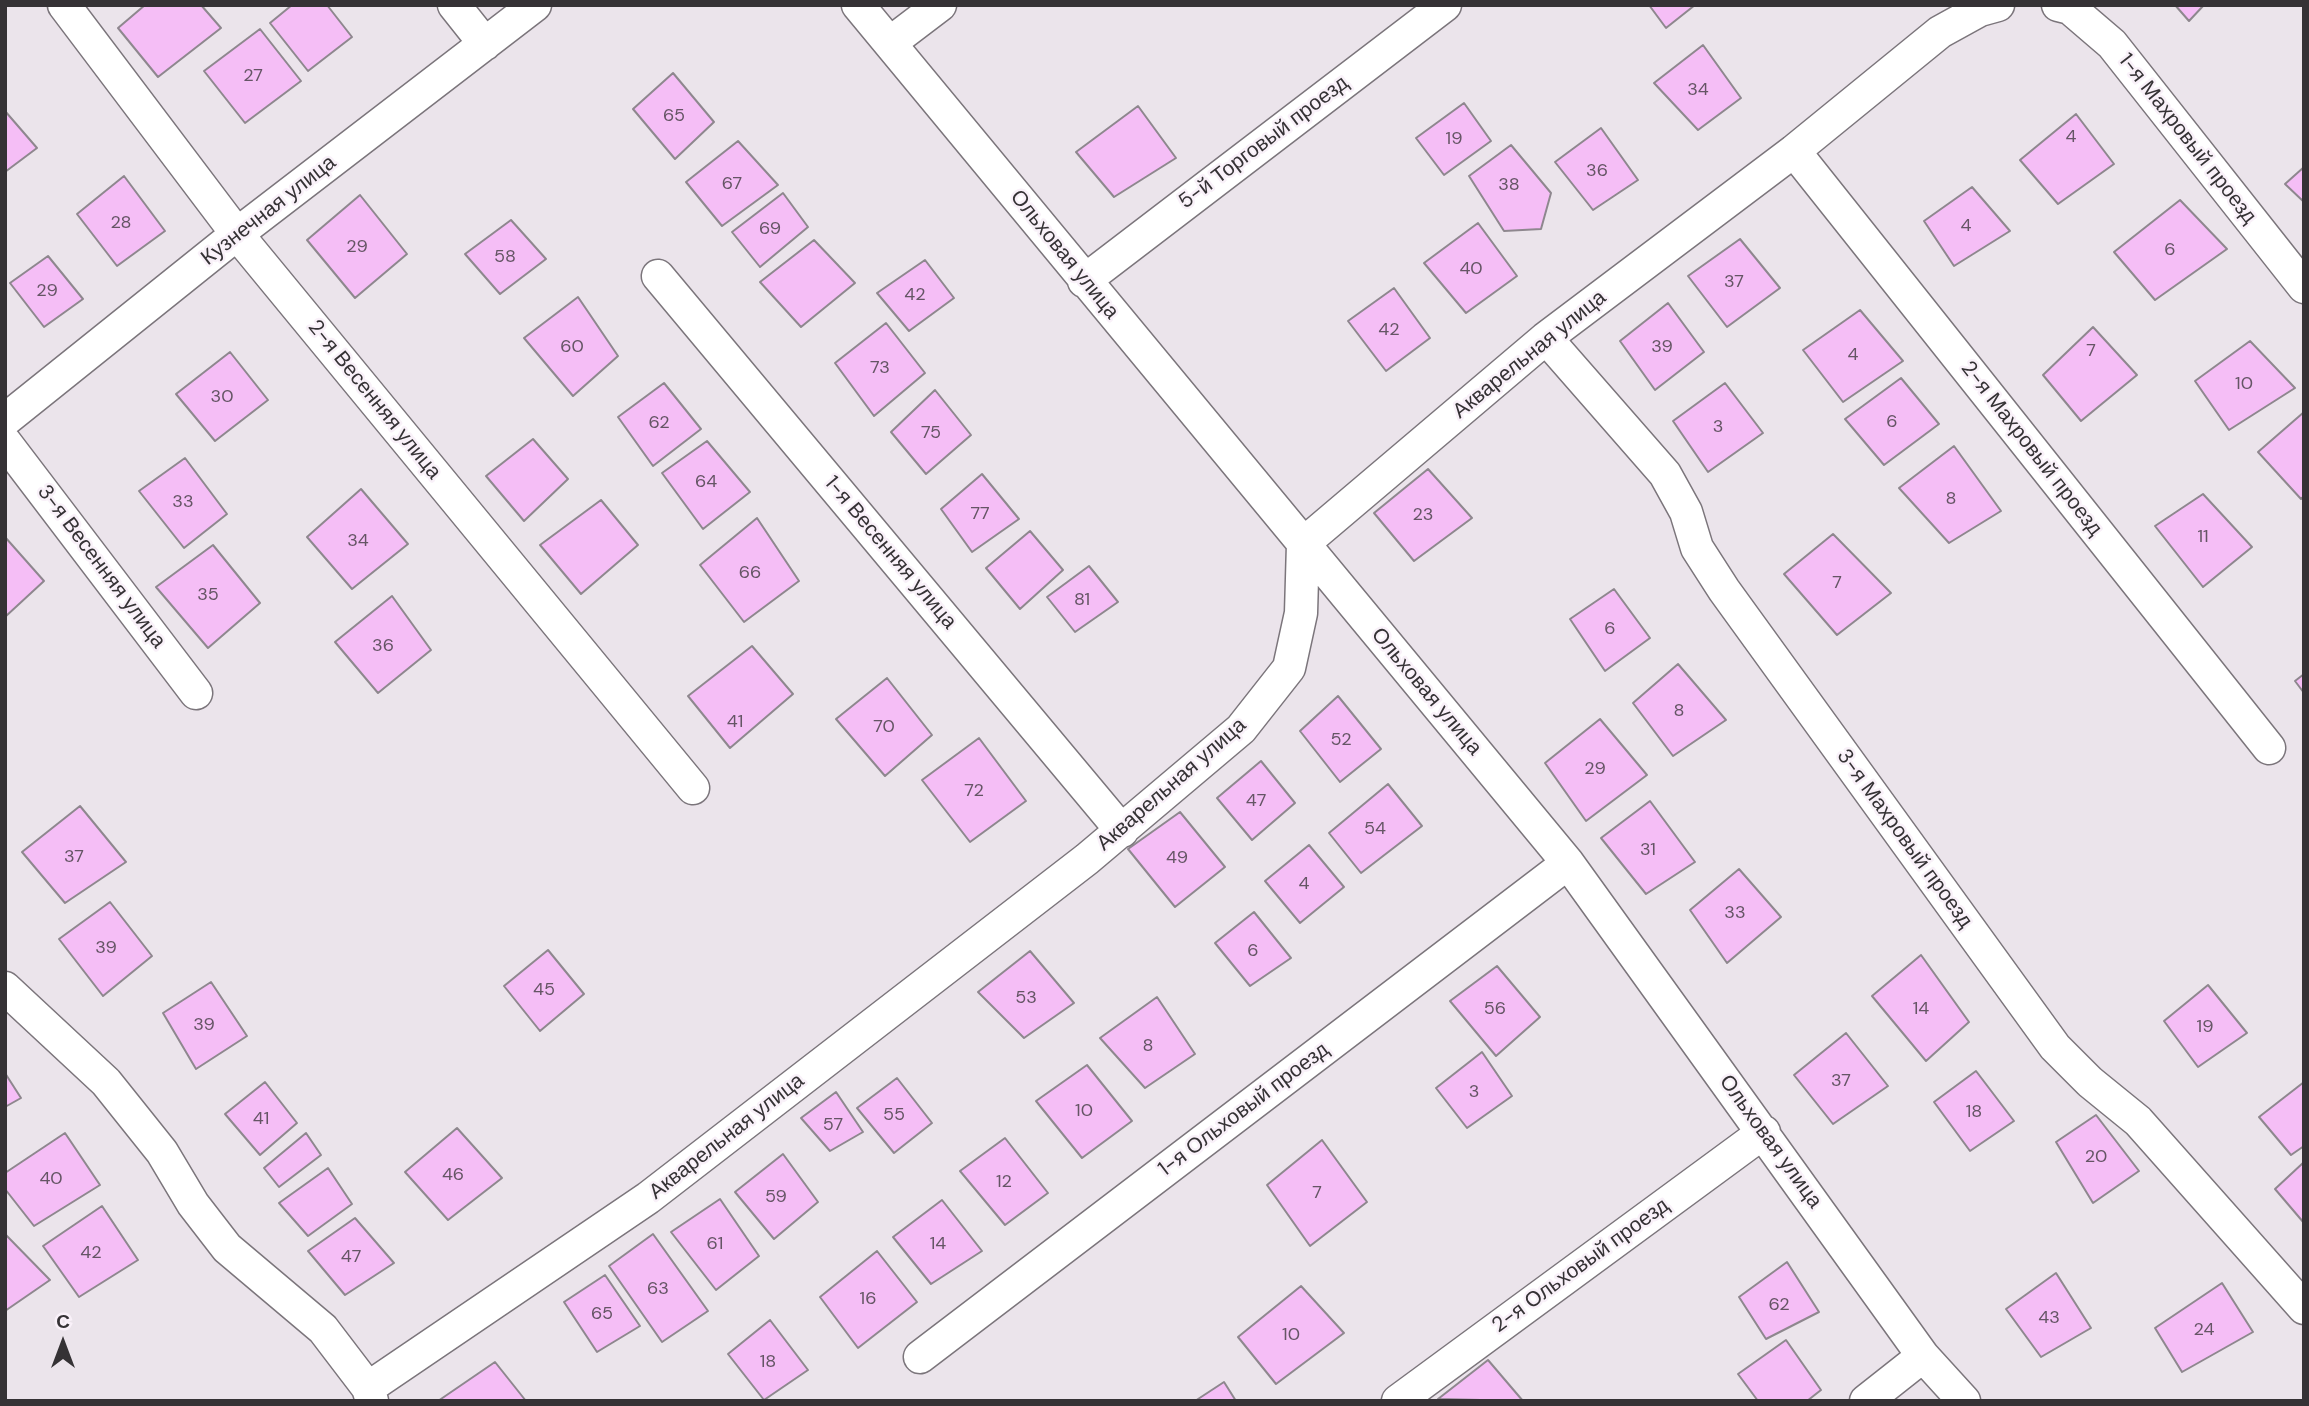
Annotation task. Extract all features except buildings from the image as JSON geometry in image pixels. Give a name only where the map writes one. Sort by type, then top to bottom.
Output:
[{"type":"street","name":"2-я Весенняя улица","points":[[64,5],[237,234],[693,788]]},
{"type":"street","points":[[454,5],[485,44]]},
{"type":"street","name":"Кузнечная улица","points":[[5,420],[237,234],[535,5]]},
{"type":"street","name":"Ольховая улица","points":[[858,5],[1568,863],[1923,1356],[1964,1401]]},
{"type":"street","points":[[890,43],[940,5]]},
{"type":"street","name":"5-й Торговый проезд","points":[[1084,281],[1445,5]]},
{"type":"street","name":"Акварельная улица","points":[[370,1394],[648,1198],[1122,831],[1241,729],[1289,668],[1301,613],[1303,544],[1546,338],[1794,150],[1940,32],[1980,10],[1998,5]]},
{"type":"street","name":"1-я Махровый проезд","points":[[2058,5],[2070,8],[2112,44],[2304,287]]},
{"type":"street","name":"2-я Махровый проезд","points":[[1794,150],[2269,748]]},
{"type":"street","name":"1-я Весенняя улица","points":[[658,276],[1122,831]]},
{"type":"street","name":"3-я Махровый проезд","points":[[1546,338],[1665,474],[1686,512],[1697,548],[1724,590],[2055,1047],[2090,1082],[2147,1130],[2304,1308]]},
{"type":"street","name":"3-я Весенняя улица","points":[[5,442],[196,692]]},
{"type":"street","name":"1-я Ольховый проезд","points":[[920,1357],[1568,863]]},
{"type":"street","points":[[5,988],[106,1082],[162,1152],[193,1204],[228,1248],[323,1329],[370,1394]]},
{"type":"street","name":"2-я Ольховый проезд","points":[[1398,1401],[1764,1132]]},
{"type":"street","points":[[1866,1401],[1923,1356]]}]
